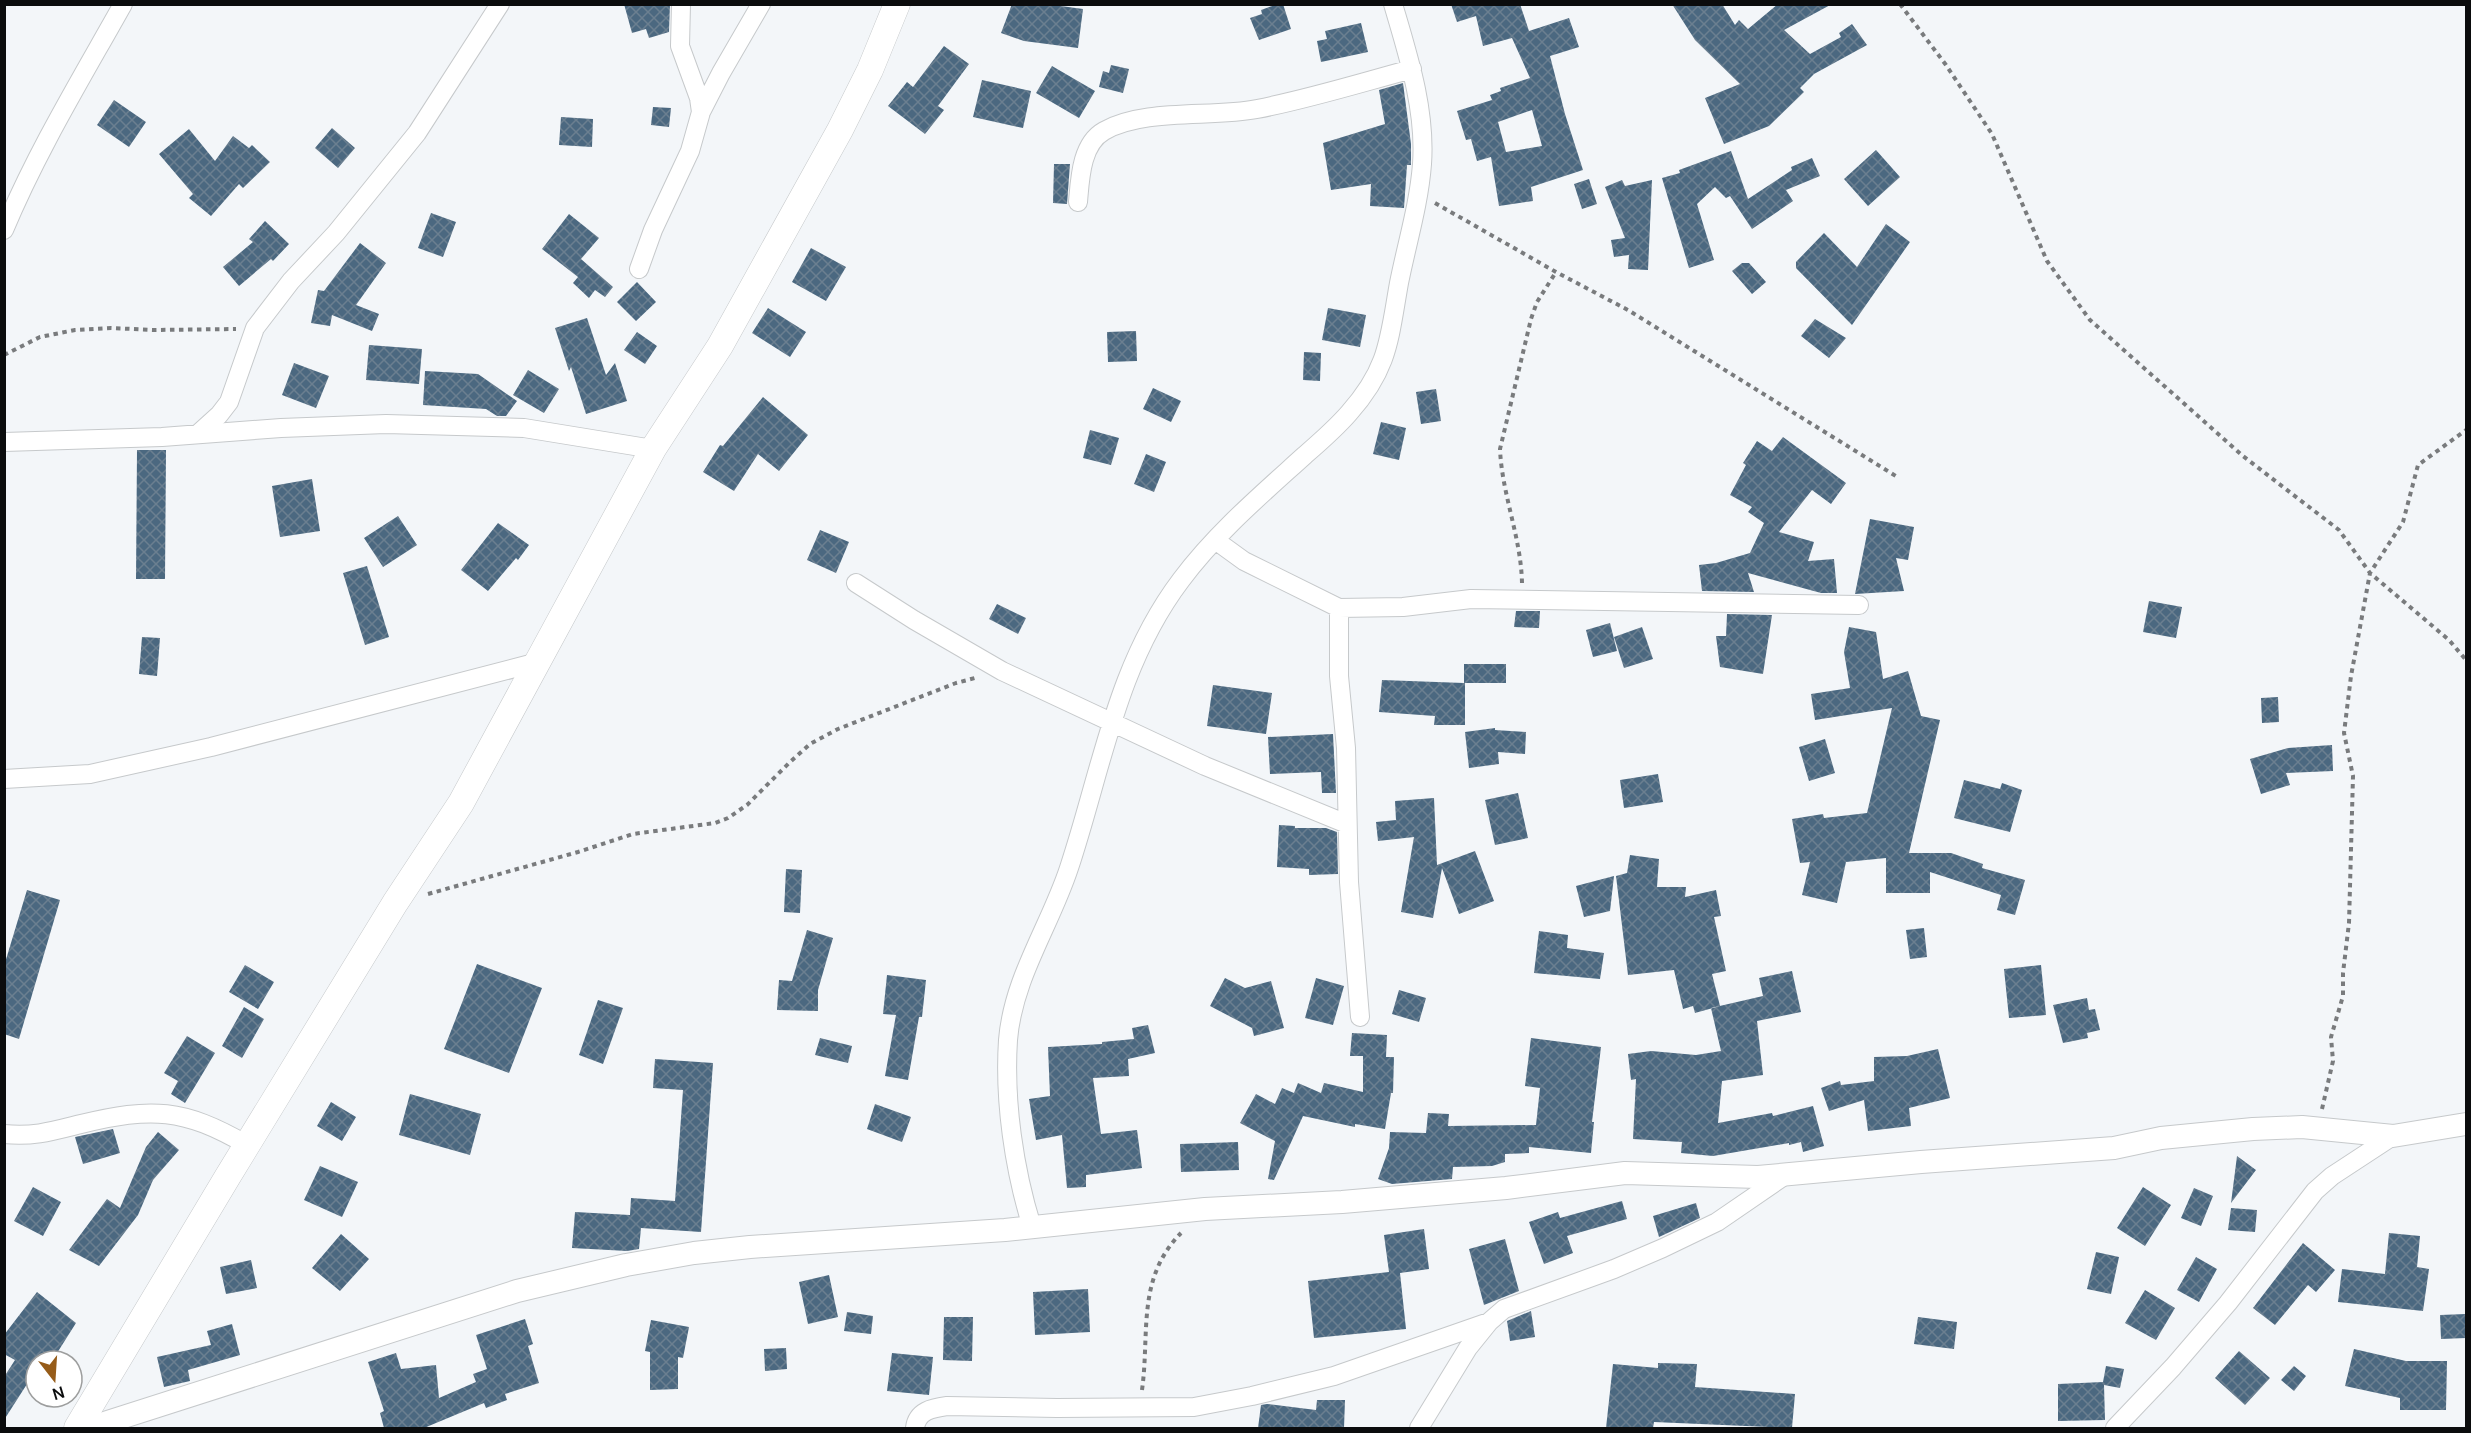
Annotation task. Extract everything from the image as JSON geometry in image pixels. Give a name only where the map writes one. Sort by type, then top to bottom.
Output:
[{"type":"main road","points":[[77,1428],[395,903],[462,803],[653,449],[720,346],[840,130],[870,70],[897,4]]},
{"type":"street","points":[[4,230],[24,183],[52,129],[123,4]]},
{"type":"street","points":[[198,434],[219,415],[229,402],[255,328],[291,281],[336,233],[417,134],[500,4]]},
{"type":"street","points":[[681,4],[680,46],[699,98],[701,111]]},
{"type":"street","points":[[639,269],[653,230],[690,151],[701,111],[760,4]]},
{"type":"street","points":[[1032,1227],[1020,1187],[1013,1152],[1008,1038],[1023,974],[1051,918],[1069,869],[1111,722],[1129,670],[1152,625],[1181,580],[1215,540],[1347,416],[1368,391],[1388,350],[1418,194],[1422,160],[1412,69],[1393,4]]},
{"type":"street","points":[[1078,202],[1086,153],[1103,132],[1150,117],[1255,110],[1412,69]]},
{"type":"street","points":[[4,442],[387,424],[524,428],[573,438],[653,449]]},
{"type":"street","points":[[1215,540],[1244,561],[1339,608],[1403,607],[1471,599],[1859,605]]},
{"type":"street","points":[[856,583],[1002,671],[1205,766],[1347,824]]},
{"type":"street","points":[[1339,608],[1338,666],[1346,747],[1349,882],[1360,1017]]},
{"type":"street","points":[[4,779],[90,774],[233,741],[538,662]]},
{"type":"street","points":[[4,1134],[32,1136],[120,1115],[153,1112],[172,1114],[218,1128],[247,1145]]},
{"type":"street","points":[[89,1428],[517,1291],[626,1265],[694,1253],[1032,1227],[1205,1209],[1342,1202],[1506,1188],[1625,1173],[1758,1177],[2114,1148],[2175,1136],[2302,1127],[2393,1136],[2466,1124]]},
{"type":"street","points":[[2115,1428],[2214,1319],[2315,1191],[2332,1176],[2393,1136]]},
{"type":"street","points":[[1419,1428],[1468,1348],[1489,1322],[1504,1309],[1614,1269],[1717,1222],[1787,1174]]},
{"type":"street","points":[[915,1428],[922,1413],[932,1408],[947,1406],[1194,1407],[1334,1376],[1489,1322]]},
{"type":"path","points":[[1900,4],[1946,65],[1992,134],[2047,261],[2090,320],[2243,456],[2339,530],[2370,573],[2449,640],[2466,660]]},
{"type":"path","points":[[1418,194],[1628,310],[1899,478]]},
{"type":"path","points":[[1522,600],[1520,555],[1500,466],[1500,449],[1531,318],[1537,302],[1556,272]]},
{"type":"path","points":[[4,355],[40,337],[75,330],[255,328]]},
{"type":"path","points":[[2302,1127],[2317,1116],[2324,1106],[2333,1061],[2331,1037],[2343,996],[2343,973],[2349,923],[2353,776],[2344,733],[2351,676],[2370,573],[2403,522],[2418,465],[2466,430]]},
{"type":"path","points":[[395,903],[578,852],[633,834],[715,823],[728,818],[747,805],[810,744],[838,729],[956,683],[1002,671]]},
{"type":"path","points":[[1139,1406],[1149,1293],[1159,1263],[1174,1240],[1205,1209]]},
{"type":"building","points":[[624,4],[670,4],[669,32],[649,38],[646,29],[632,33]]},
{"type":"building","points":[[1012,4],[1046,4],[1083,9],[1078,48],[1024,41],[1001,33]]},
{"type":"building","points":[[1283,4],[1291,29],[1259,40],[1250,18],[1262,14],[1261,10]]},
{"type":"building","points":[[1451,4],[1520,4],[1529,31],[1569,18],[1579,47],[1550,56],[1583,170],[1531,187],[1533,201],[1499,206],[1491,157],[1477,161],[1471,139],[1466,140],[1457,111],[1492,100],[1490,95],[1501,91],[1500,88],[1530,78],[1512,38],[1483,46],[1476,16],[1457,22]],"holes":[[[1532,110],[1542,146],[1506,152],[1498,122]]]},
{"type":"building","points":[[1672,4],[1722,4],[1735,25],[1739,20],[1748,29],[1778,4],[1832,4],[1784,30],[1810,54],[1841,37],[1839,33],[1852,24],[1867,45],[1814,74],[1800,88],[1804,92],[1769,126],[1724,144],[1705,98],[1740,84],[1695,40]]},
{"type":"building","points":[[1361,23],[1368,52],[1321,62],[1317,41],[1327,39],[1325,31]]},
{"type":"building","points":[[944,46],[969,64],[938,106],[944,110],[925,134],[888,106],[907,82],[913,87]]},
{"type":"building","points":[[1111,65],[1129,69],[1123,93],[1099,87],[1103,71],[1109,73]]},
{"type":"building","points":[[1052,66],[1095,91],[1079,118],[1036,93]]},
{"type":"building","points":[[982,80],[1031,91],[1023,128],[973,117]]},
{"type":"building","points":[[1403,83],[1411,144],[1411,165],[1407,165],[1404,208],[1370,206],[1371,184],[1331,190],[1323,143],[1385,124],[1379,90]]},
{"type":"building","points":[[114,100],[146,122],[129,147],[97,125]]},
{"type":"building","points":[[653,107],[671,108],[669,127],[651,125]]},
{"type":"building","points":[[561,117],[593,119],[592,147],[559,145]]},
{"type":"building","points":[[332,128],[355,148],[338,168],[315,148]]},
{"type":"building","points":[[189,129],[215,161],[233,136],[249,148],[252,145],[270,162],[243,188],[239,184],[211,216],[189,198],[193,194],[159,154]]},
{"type":"building","points":[[1876,150],[1900,177],[1868,206],[1844,179]]},
{"type":"building","points":[[1731,151],[1748,199],[1792,170],[1791,167],[1812,158],[1820,176],[1786,190],[1793,201],[1752,229],[1730,196],[1726,198],[1715,187],[1697,204],[1714,260],[1689,268],[1662,178],[1680,173],[1679,170]]},
{"type":"building","points":[[1054,164],[1070,164],[1067,204],[1053,203]]},
{"type":"building","points":[[1589,179],[1597,204],[1582,209],[1574,184]]},
{"type":"building","points":[[1622,180],[1625,186],[1652,180],[1648,270],[1628,269],[1629,255],[1614,257],[1611,240],[1625,238],[1605,187]]},
{"type":"building","points":[[431,213],[456,222],[443,257],[418,248]]},
{"type":"building","points":[[569,214],[599,238],[581,259],[613,287],[605,297],[595,290],[589,298],[573,283],[578,277],[542,249]]},
{"type":"building","points":[[265,221],[289,244],[273,261],[271,259],[239,286],[223,267],[253,242],[249,239]]},
{"type":"building","points":[[1886,224],[1910,242],[1852,325],[1796,268],[1796,262],[1824,233],[1857,267]]},
{"type":"building","points":[[360,243],[386,263],[356,305],[379,314],[372,331],[332,315],[330,326],[311,323],[318,290],[324,291]]},
{"type":"building","points":[[811,248],[846,267],[826,301],[792,282]]},
{"type":"building","points":[[1742,263],[1749,263],[1766,282],[1752,294],[1732,271]]},
{"type":"building","points":[[637,282],[656,302],[636,321],[617,302]]},
{"type":"building","points":[[768,308],[806,332],[790,357],[752,333]]},
{"type":"building","points":[[1328,308],[1366,315],[1360,347],[1322,340]]},
{"type":"building","points":[[587,318],[606,375],[615,363],[627,401],[586,414],[571,367],[569,371],[555,328]]},
{"type":"building","points":[[1815,319],[1846,338],[1829,358],[1801,336]]},
{"type":"building","points":[[1136,331],[1137,361],[1108,362],[1107,332]]},
{"type":"building","points":[[637,332],[657,346],[645,364],[624,350]]},
{"type":"building","points":[[369,345],[422,349],[419,384],[366,380]]},
{"type":"building","points":[[1304,352],[1321,353],[1320,381],[1303,380]]},
{"type":"building","points":[[294,363],[329,376],[316,408],[282,395]]},
{"type":"building","points":[[528,370],[559,389],[544,413],[513,395]]},
{"type":"building","points":[[425,371],[478,374],[517,401],[506,416],[497,416],[486,409],[423,405]]},
{"type":"building","points":[[1153,388],[1181,401],[1171,422],[1143,409]]},
{"type":"building","points":[[1436,389],[1441,421],[1421,424],[1416,392]]},
{"type":"building","points":[[763,397],[808,435],[779,471],[758,454],[734,491],[703,472],[720,445],[723,446]]},
{"type":"building","points":[[1381,422],[1406,428],[1399,460],[1373,454]]},
{"type":"building","points":[[1090,430],[1119,438],[1111,465],[1083,458]]},
{"type":"building","points":[[1783,437],[1846,483],[1831,504],[1812,490],[1779,532],[1814,542],[1808,561],[1834,559],[1837,593],[1821,593],[1748,573],[1754,592],[1702,591],[1699,565],[1716,563],[1750,553],[1764,523],[1748,512],[1752,507],[1730,495],[1746,465],[1743,463],[1757,441],[1772,451]]},
{"type":"building","points":[[137,450],[166,450],[165,579],[136,579]]},
{"type":"building","points":[[1146,454],[1166,462],[1154,492],[1134,484]]},
{"type":"building","points":[[312,479],[320,531],[280,537],[272,486]]},
{"type":"building","points":[[398,516],[417,545],[383,567],[364,538]]},
{"type":"building","points":[[1870,519],[1914,527],[1908,560],[1896,558],[1904,591],[1855,594]]},
{"type":"building","points":[[498,523],[529,545],[488,591],[461,570]]},
{"type":"building","points":[[820,530],[849,542],[836,573],[807,560]]},
{"type":"building","points":[[367,566],[389,637],[365,645],[343,573]]},
{"type":"building","points":[[2149,601],[2182,607],[2176,638],[2143,632]]},
{"type":"building","points":[[997,604],[1026,618],[1018,634],[989,619]]},
{"type":"building","points":[[1516,611],[1540,611],[1539,628],[1514,627]]},
{"type":"building","points":[[1727,614],[1772,615],[1763,674],[1720,667],[1716,636],[1726,636]]},
{"type":"building","points":[[1610,623],[1617,651],[1593,657],[1586,630]]},
{"type":"building","points":[[1642,627],[1653,659],[1624,668],[1614,637]]},
{"type":"building","points":[[1849,627],[1876,632],[1883,679],[1908,671],[1921,716],[1940,720],[1909,853],[1951,853],[1983,864],[1982,868],[2025,880],[2015,915],[1997,910],[2001,895],[1930,872],[1930,893],[1886,893],[1886,858],[1846,862],[1837,903],[1802,895],[1810,862],[1800,863],[1792,819],[1823,814],[1824,818],[1867,813],[1892,708],[1815,720],[1811,694],[1850,688],[1844,652]]},
{"type":"building","points":[[142,637],[160,638],[157,676],[139,674]]},
{"type":"building","points":[[1464,664],[1506,664],[1506,683],[1465,683],[1465,725],[1434,725],[1435,716],[1379,712],[1382,680],[1464,683]]},
{"type":"building","points":[[1213,685],[1272,693],[1266,734],[1207,726]]},
{"type":"building","points":[[2278,697],[2279,722],[2262,723],[2261,698]]},
{"type":"building","points":[[1495,728],[1495,730],[1526,732],[1525,754],[1498,752],[1499,764],[1469,768],[1465,732]]},
{"type":"building","points":[[1333,734],[1336,793],[1322,793],[1321,772],[1270,774],[1268,737]]},
{"type":"building","points":[[1825,739],[1835,773],[1809,781],[1799,747]]},
{"type":"building","points":[[2332,745],[2333,771],[2286,773],[2290,785],[2261,794],[2250,759],[2288,748]]},
{"type":"building","points":[[1658,774],[1663,802],[1624,808],[1620,780]]},
{"type":"building","points":[[1964,780],[2000,789],[2002,783],[2022,790],[2010,832],[1954,818]]},
{"type":"building","points":[[1518,793],[1528,838],[1495,845],[1485,800]]},
{"type":"building","points":[[1434,798],[1437,865],[1475,851],[1494,901],[1459,914],[1442,868],[1433,918],[1401,912],[1414,837],[1378,841],[1376,822],[1396,820],[1395,801]]},
{"type":"building","points":[[1279,825],[1295,826],[1295,828],[1326,828],[1337,832],[1338,874],[1309,875],[1309,869],[1277,867]]},
{"type":"building","points":[[1630,855],[1659,859],[1657,887],[1686,887],[1685,897],[1716,890],[1721,916],[1714,917],[1726,971],[1712,974],[1720,1006],[1695,1013],[1693,1006],[1683,1009],[1674,970],[1628,975],[1616,876],[1627,873]]},
{"type":"building","points":[[786,869],[802,870],[800,913],[784,912]]},
{"type":"building","points":[[1614,876],[1610,911],[1584,917],[1576,886]]},
{"type":"building","points":[[27,890],[60,900],[19,1039],[4,1034],[4,966]]},
{"type":"building","points":[[1924,928],[1927,957],[1910,959],[1906,930]]},
{"type":"building","points":[[807,930],[833,938],[818,990],[818,1011],[777,1010],[779,980],[792,981]]},
{"type":"building","points":[[1539,931],[1568,935],[1567,948],[1604,953],[1600,979],[1534,973]]},
{"type":"building","points":[[477,964],[542,988],[509,1073],[444,1049]]},
{"type":"building","points":[[245,965],[274,982],[258,1009],[229,992]]},
{"type":"building","points":[[2041,965],[2046,1015],[2009,1018],[2004,969]]},
{"type":"building","points":[[1792,971],[1801,1012],[1757,1021],[1763,1075],[1722,1081],[1718,1123],[1772,1113],[1773,1116],[1813,1106],[1824,1146],[1803,1152],[1801,1142],[1789,1145],[1789,1143],[1713,1156],[1681,1153],[1682,1142],[1633,1139],[1636,1079],[1631,1080],[1628,1054],[1651,1051],[1696,1055],[1721,1051],[1711,1008],[1763,996],[1759,978]]},
{"type":"building","points":[[887,975],[926,980],[922,1017],[919,1017],[908,1080],[885,1076],[896,1015],[883,1014]]},
{"type":"building","points":[[1225,978],[1245,988],[1271,981],[1284,1028],[1254,1036],[1252,1028],[1210,1006]]},
{"type":"building","points":[[1316,978],[1344,986],[1333,1025],[1305,1018]]},
{"type":"building","points":[[1399,990],[1426,998],[1419,1022],[1392,1014]]},
{"type":"building","points":[[2087,998],[2089,1010],[2095,1009],[2100,1030],[2087,1033],[2088,1038],[2063,1043],[2053,1005]]},
{"type":"building","points":[[598,1000],[623,1008],[603,1064],[579,1055]]},
{"type":"building","points":[[244,1007],[264,1019],[242,1058],[222,1046]]},
{"type":"building","points":[[1148,1025],[1155,1053],[1128,1059],[1129,1076],[1093,1078],[1101,1134],[1137,1130],[1142,1168],[1086,1175],[1086,1187],[1067,1188],[1062,1135],[1036,1140],[1029,1099],[1050,1096],[1048,1047],[1102,1044],[1102,1042],[1134,1039],[1132,1028]]},
{"type":"building","points":[[1352,1033],[1387,1035],[1386,1057],[1394,1057],[1393,1093],[1391,1093],[1385,1129],[1355,1124],[1355,1127],[1303,1116],[1274,1180],[1268,1179],[1275,1141],[1240,1123],[1256,1094],[1275,1104],[1282,1088],[1294,1093],[1298,1083],[1321,1093],[1324,1083],[1363,1092],[1363,1056],[1350,1056]]},
{"type":"building","points":[[187,1036],[215,1053],[185,1103],[171,1094],[178,1081],[164,1073]]},
{"type":"building","points":[[820,1038],[852,1046],[848,1063],[815,1055]]},
{"type":"building","points":[[1531,1038],[1601,1047],[1592,1122],[1594,1122],[1591,1153],[1529,1147],[1529,1153],[1505,1154],[1505,1162],[1492,1166],[1453,1167],[1452,1179],[1392,1184],[1378,1179],[1389,1148],[1390,1132],[1426,1133],[1428,1113],[1449,1114],[1448,1126],[1536,1125],[1540,1088],[1525,1086]]},
{"type":"building","points":[[1938,1049],[1950,1098],[1909,1108],[1911,1126],[1868,1131],[1864,1100],[1829,1111],[1821,1088],[1840,1081],[1841,1085],[1874,1081],[1874,1057],[1907,1056]]},
{"type":"building","points":[[655,1059],[713,1063],[701,1232],[641,1228],[639,1249],[627,1251],[572,1248],[575,1212],[630,1215],[631,1198],[675,1201],[683,1090],[653,1088]]},
{"type":"building","points":[[410,1094],[481,1114],[470,1155],[399,1135]]},
{"type":"building","points":[[331,1102],[356,1117],[342,1141],[317,1126]]},
{"type":"building","points":[[875,1104],[911,1117],[902,1142],[867,1129]]},
{"type":"building","points":[[113,1129],[120,1153],[83,1164],[75,1137]]},
{"type":"building","points":[[158,1132],[179,1150],[153,1180],[138,1215],[99,1266],[69,1250],[107,1199],[120,1208],[146,1147]]},
{"type":"building","points":[[1238,1142],[1239,1170],[1181,1172],[1180,1144]]},
{"type":"building","points":[[2237,1156],[2256,1170],[2231,1203]]},
{"type":"building","points":[[320,1166],[358,1182],[342,1217],[304,1200]]},
{"type":"building","points":[[33,1187],[61,1202],[43,1236],[14,1221]]},
{"type":"building","points":[[2143,1187],[2171,1205],[2145,1246],[2117,1228]]},
{"type":"building","points":[[2194,1188],[2213,1196],[2201,1226],[2181,1218]]},
{"type":"building","points":[[1622,1201],[1627,1219],[1567,1236],[1573,1253],[1544,1264],[1529,1222],[1558,1212],[1560,1218]]},
{"type":"building","points":[[1696,1203],[1700,1218],[1659,1237],[1653,1216]]},
{"type":"building","points":[[2231,1208],[2257,1210],[2255,1232],[2228,1230]]},
{"type":"building","points":[[1424,1229],[1429,1269],[1400,1273],[1406,1329],[1314,1338],[1308,1281],[1389,1272],[1384,1235]]},
{"type":"building","points":[[2389,1233],[2420,1236],[2417,1267],[2429,1269],[2423,1311],[2338,1302],[2342,1269],[2385,1274]]},
{"type":"building","points":[[341,1234],[369,1259],[340,1291],[312,1268]]},
{"type":"building","points":[[1505,1239],[1519,1291],[1484,1305],[1469,1249]]},
{"type":"building","points":[[2303,1243],[2335,1270],[2316,1292],[2308,1285],[2275,1325],[2253,1308]]},
{"type":"building","points":[[2096,1252],[2119,1257],[2111,1294],[2087,1289]]},
{"type":"building","points":[[2196,1257],[2217,1269],[2199,1302],[2177,1290]]},
{"type":"building","points":[[251,1260],[257,1288],[226,1294],[220,1267]]},
{"type":"building","points":[[829,1275],[838,1317],[808,1324],[799,1282]]},
{"type":"building","points":[[1088,1289],[1090,1332],[1035,1335],[1033,1292]]},
{"type":"building","points":[[2145,1290],[2175,1308],[2156,1340],[2125,1323]]},
{"type":"building","points":[[37,1292],[76,1323],[60,1349],[24,1349],[24,1389],[4,1420],[4,1377],[15,1360],[4,1354],[4,1335]]},
{"type":"building","points":[[1531,1311],[1535,1337],[1510,1341],[1507,1321]]},
{"type":"building","points":[[847,1312],[873,1316],[871,1334],[844,1331]]},
{"type":"building","points":[[2466,1314],[2466,1338],[2441,1339],[2440,1315]]},
{"type":"building","points":[[944,1317],[973,1317],[972,1361],[943,1360]]},
{"type":"building","points":[[1918,1317],[1957,1322],[1954,1349],[1914,1344]]},
{"type":"building","points":[[525,1319],[533,1344],[528,1346],[539,1383],[505,1394],[507,1400],[486,1408],[484,1403],[424,1428],[384,1428],[380,1413],[384,1411],[368,1362],[396,1353],[401,1369],[436,1365],[439,1398],[476,1382],[473,1374],[487,1369],[476,1335]]},
{"type":"building","points":[[651,1320],[689,1327],[683,1358],[678,1357],[678,1389],[650,1390],[650,1352],[645,1351]]},
{"type":"building","points":[[232,1324],[240,1355],[188,1370],[190,1381],[164,1387],[157,1357],[211,1345],[207,1331]]},
{"type":"building","points":[[786,1348],[787,1369],[765,1371],[764,1349]]},
{"type":"building","points":[[2354,1349],[2406,1361],[2447,1361],[2446,1410],[2400,1410],[2400,1398],[2345,1386]]},
{"type":"building","points":[[2239,1351],[2270,1378],[2245,1405],[2215,1378]]},
{"type":"building","points":[[892,1353],[933,1357],[929,1395],[887,1391]]},
{"type":"building","points":[[1658,1363],[1697,1364],[1695,1387],[1795,1394],[1792,1428],[1654,1422],[1653,1428],[1606,1428],[1613,1364],[1658,1368]]},
{"type":"building","points":[[2106,1366],[2124,1369],[2120,1388],[2104,1385],[2105,1420],[2058,1421],[2058,1384],[2103,1382]]},
{"type":"building","points":[[2294,1366],[2306,1376],[2294,1391],[2281,1380]]},
{"type":"building","points":[[1317,1400],[1345,1400],[1344,1428],[1258,1428],[1261,1405],[1316,1410]]}]
